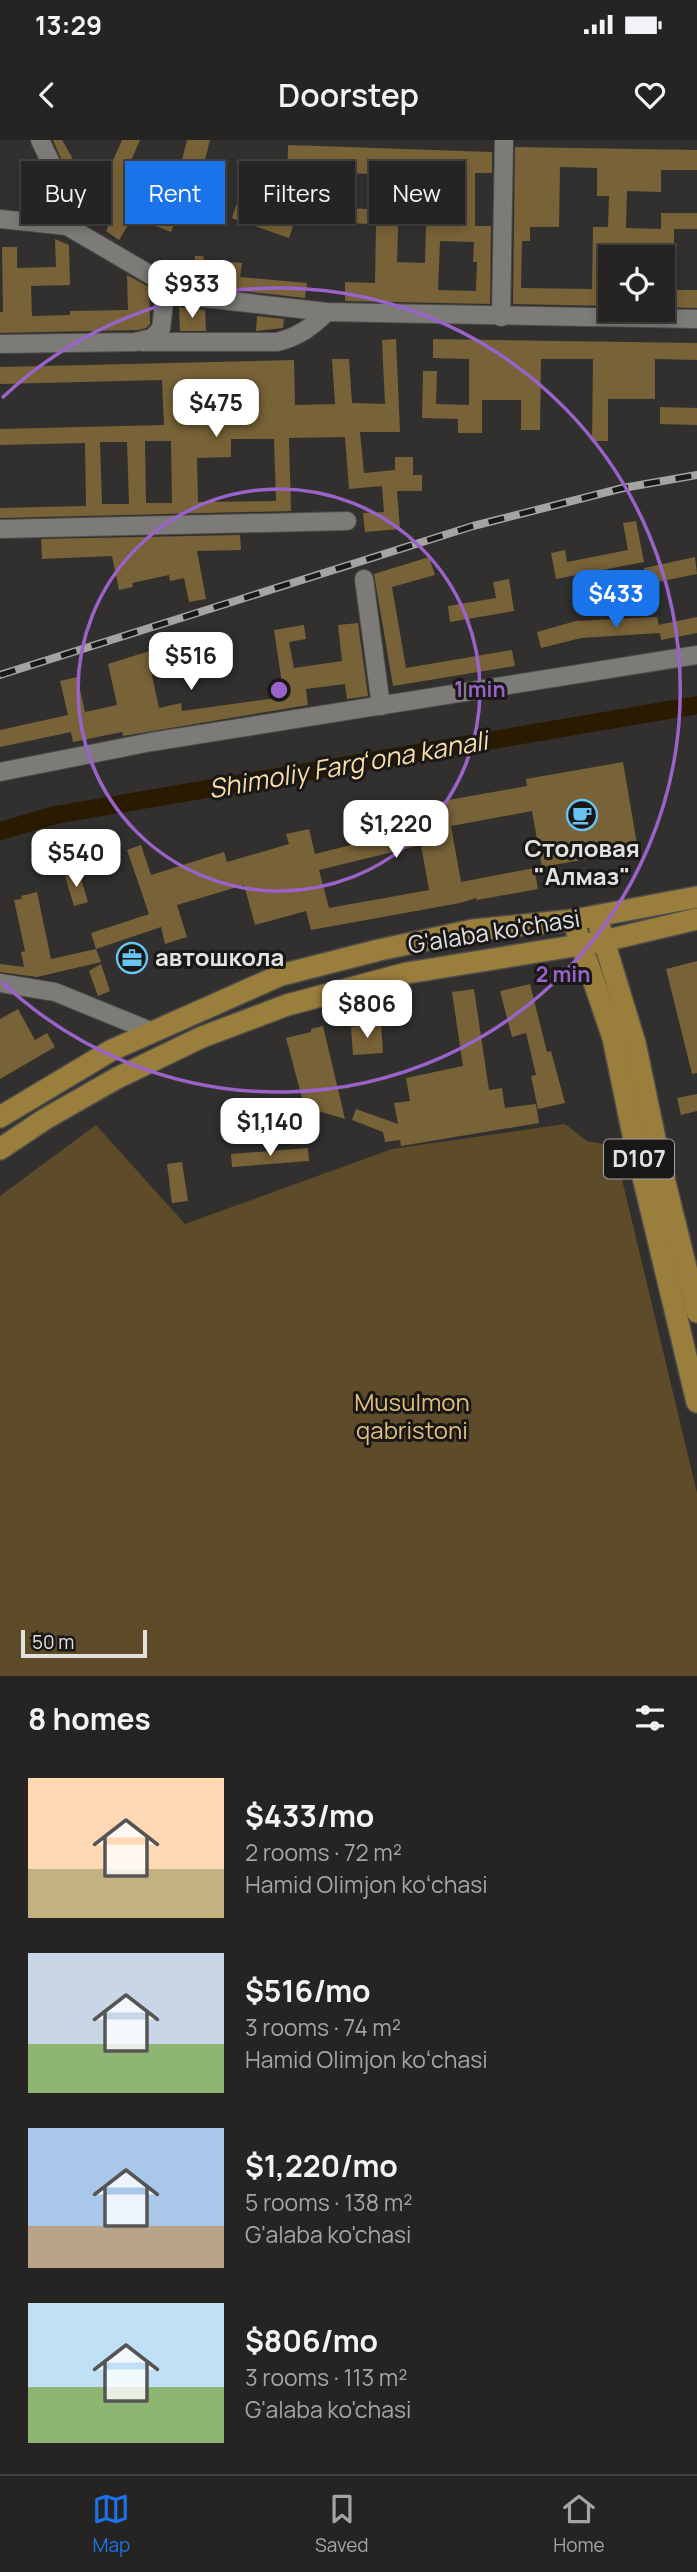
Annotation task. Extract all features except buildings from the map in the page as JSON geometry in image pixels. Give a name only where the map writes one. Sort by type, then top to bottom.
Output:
[{"type":"main road","name":"G'alaba ko'chasi","points":[[0,1117],[113,1050],[281,975],[473,930],[573,920],[697,897]]},
{"type":"main road","name":"D107","points":[[597,916],[635,1043],[659,1158],[697,1312]]},
{"type":"main road","name":"G'alaba ko'chasi","points":[[0,1149],[44,1119],[117,1078],[202,1037],[287,1005],[407,973],[604,941],[697,919]]},
{"type":"main road","name":"D107","points":[[573,920],[613,1038],[633,1135],[697,1402]]},
{"type":"street","points":[[40,140],[59,180],[67,226]]},
{"type":"street","points":[[501,317],[504,140]]},
{"type":"street","points":[[0,219],[67,226],[166,284],[195,297],[327,312],[697,319]]},
{"type":"street","points":[[135,342],[152,338],[161,329],[166,284]]},
{"type":"street","points":[[0,344],[276,342],[312,328],[327,312]]},
{"type":"street","points":[[0,529],[346,521]]},
{"type":"street","points":[[364,579],[381,706]]},
{"type":"street","points":[[0,772],[151,742],[697,655]]},
{"type":"street","points":[[0,983],[55,992],[153,1032]]},
{"type":"green space","name":"Musulmon qabristoni","points":[[565,1124],[587,1141],[614,1146],[697,1493],[697,1676],[0,1676],[0,1196],[96,1125],[185,1224],[392,1149]]},
{"type":"waterway","name":"Shimoliy Fargʻona kanali","points":[[0,831],[55,815],[697,705]]},
{"type":"railway","points":[[0,675],[473,526],[623,488],[697,475]]},
{"type":"place","name":"Столовая \"Алмаз\"","points":[[582,815]]},
{"type":"place","name":"автошкола","points":[[132,958]]}]
